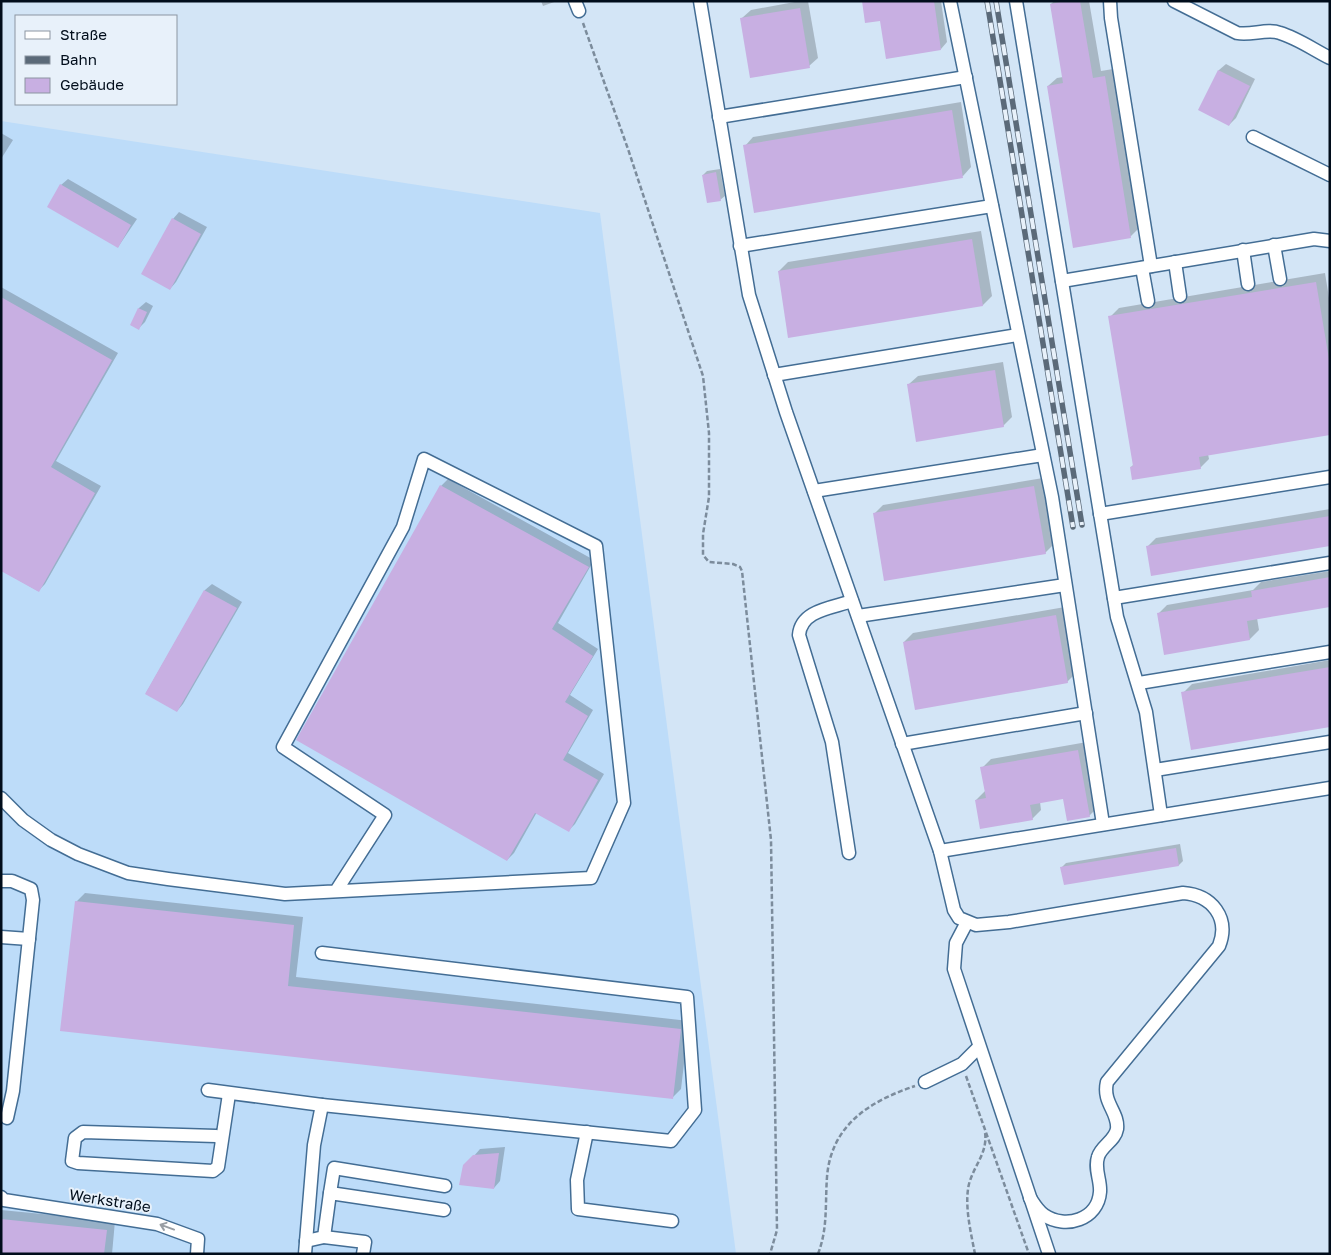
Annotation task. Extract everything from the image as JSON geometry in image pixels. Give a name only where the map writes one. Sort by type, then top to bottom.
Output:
[{"type":"lane","points":[[700,1],[748,295],[814,491],[940,851],[954,910],[959,918],[976,925],[1009,922],[1183,893],[1203,897],[1218,910],[1222,918],[1223,936],[1219,946],[1107,1082],[1106,1098],[1117,1122],[1117,1130],[1114,1138],[1098,1156],[1096,1165],[1100,1191],[1091,1212],[1074,1222],[1056,1221],[1038,1210],[1030,1198]]},
{"type":"lane","points":[[950,1],[1043,455],[1103,824]]},
{"type":"lane","points":[[1016,1],[1114,598],[1122,636],[1139,683],[1146,712],[1161,815]]},
{"type":"lane","points":[[1110,1],[1146,267],[1148,302]]},
{"type":"lane","points":[[1174,1],[1237,33],[1248,35],[1280,32],[1330,58]]},
{"type":"lane","points":[[719,117],[966,77]]},
{"type":"lane","points":[[1254,137],[1330,175]]},
{"type":"lane","points":[[740,246],[992,206]]},
{"type":"lane","points":[[1062,281],[1314,238],[1330,241]]},
{"type":"lane","points":[[1274,245],[1280,279]]},
{"type":"lane","points":[[1243,250],[1248,284]]},
{"type":"lane","points":[[1175,262],[1180,296]]},
{"type":"lane","points":[[774,374],[1018,334]]},
{"type":"lane","points":[[814,491],[1043,455]]},
{"type":"lane","points":[[1,798],[23,820],[51,840],[78,854],[128,873],[285,894],[591,878],[624,802],[596,546],[424,459],[403,527],[283,747],[385,815],[336,891]]},
{"type":"lane","points":[[1100,514],[1330,477]]},
{"type":"lane","points":[[1114,598],[1330,563]]},
{"type":"lane","points":[[858,616],[1065,585]]},
{"type":"lane","points":[[849,853],[832,742],[799,635],[799,628],[806,618],[852,601]]},
{"type":"lane","points":[[1139,683],[1330,652]]},
{"type":"lane","points":[[902,744],[1086,713]]},
{"type":"lane","points":[[1155,770],[1330,742]]},
{"type":"lane","points":[[940,851],[1330,788]]},
{"type":"lane","points":[[1,881],[12,881],[31,888],[33,900],[13,1091],[7,1118]]},
{"type":"lane","points":[[967,922],[956,943],[954,970],[1049,1254]]},
{"type":"lane","points":[[1,937],[29,939]]},
{"type":"lane","points":[[208,1090],[322,1106],[671,1141],[696,1110],[687,997],[322,953]]},
{"type":"lane","points":[[925,1082],[960,1065],[979,1047]]},
{"type":"lane","points":[[222,1138],[216,1136],[83,1132],[75,1138],[72,1161],[78,1163],[213,1171],[218,1167],[229,1094]]},
{"type":"lane","points":[[305,1247],[314,1145],[322,1106]]},
{"type":"lane","points":[[587,1132],[577,1180],[578,1210],[672,1221]]},
{"type":"lane","points":[[324,1237],[334,1168],[445,1186]]},
{"type":"lane","points":[[330,1194],[444,1210]]},
{"type":"lane","name":"Werkstraße","points":[[1,1197],[4,1200],[158,1224],[198,1239],[197,1254]]},
{"type":"lane","points":[[305,1247],[324,1237],[364,1242],[363,1254]]},
{"type":"path","points":[[577,6],[628,149],[703,376],[709,433],[709,497],[703,534],[703,555],[709,562],[733,564],[740,567],[742,571],[771,840],[777,1230],[770,1254]]},
{"type":"path","points":[[960,1065],[984,1125],[1028,1254]]},
{"type":"path","points":[[818,1254],[825,1232],[829,1163],[843,1133],[856,1116],[877,1100],[925,1082]]},
{"type":"path","points":[[975,1254],[971,1233],[968,1189],[986,1146],[984,1125]]},
{"type":"shaded area","points":[[1,121],[600,213],[736,1254],[1,1254]]},
{"type":"building","points":[[862,1],[934,1],[941,50],[886,59],[880,21],[865,23]]},
{"type":"building","points":[[1080,1],[1093,78],[1105,76],[1131,238],[1073,248],[1047,86],[1063,83],[1050,4]]},
{"type":"building","points":[[800,8],[810,68],[750,78],[740,18]]},
{"type":"building","points":[[1218,70],[1250,86],[1229,126],[1198,110]]},
{"type":"building","points":[[952,110],[963,178],[754,213],[743,145]]},
{"type":"building","points":[[716,172],[721,201],[707,203],[702,175]]},
{"type":"building","points":[[60,184],[131,225],[118,248],[47,207]]},
{"type":"building","points":[[172,218],[201,234],[170,290],[141,274]]},
{"type":"building","points":[[972,239],[983,306],[788,338],[778,271]]},
{"type":"building","points":[[1316,282],[1330,365],[1330,435],[1199,457],[1201,469],[1132,480],[1130,467],[1133,466],[1108,316]]},
{"type":"building","points":[[1,297],[112,360],[51,467],[95,493],[39,592],[1,571]]},
{"type":"building","points":[[138,308],[147,312],[139,330],[130,325]]},
{"type":"building","points":[[995,370],[1004,427],[916,442],[907,384]]},
{"type":"building","points":[[440,485],[589,567],[552,629],[593,656],[565,702],[588,716],[563,760],[598,780],[569,832],[535,813],[507,861],[296,740]]},
{"type":"building","points":[[1034,486],[1046,554],[884,581],[873,513]]},
{"type":"building","points":[[1330,516],[1330,546],[1151,576],[1146,546]]},
{"type":"building","points":[[1330,577],[1330,607],[1247,621],[1250,640],[1164,655],[1157,613],[1252,597],[1251,591]]},
{"type":"building","points":[[204,590],[237,608],[177,712],[145,694]]},
{"type":"building","points":[[1056,615],[1068,683],[915,710],[903,642]]},
{"type":"building","points":[[1330,667],[1330,727],[1191,750],[1181,692]]},
{"type":"building","points":[[1078,750],[1090,817],[1067,821],[1063,799],[1030,805],[1033,820],[980,829],[975,800],[986,798],[980,767]]},
{"type":"building","points":[[1176,848],[1179,866],[1064,885],[1060,867]]},
{"type":"building","points":[[75,901],[294,925],[288,986],[681,1029],[673,1099],[60,1031]]},
{"type":"building","points":[[499,1153],[494,1189],[459,1185],[463,1165],[473,1155]]},
{"type":"building","points":[[1,1219],[107,1230],[104,1254],[1,1254]]},
{"type":"railway","points":[[987,1],[1073,527]]},
{"type":"railway","points":[[996,1],[1082,525]]}]
